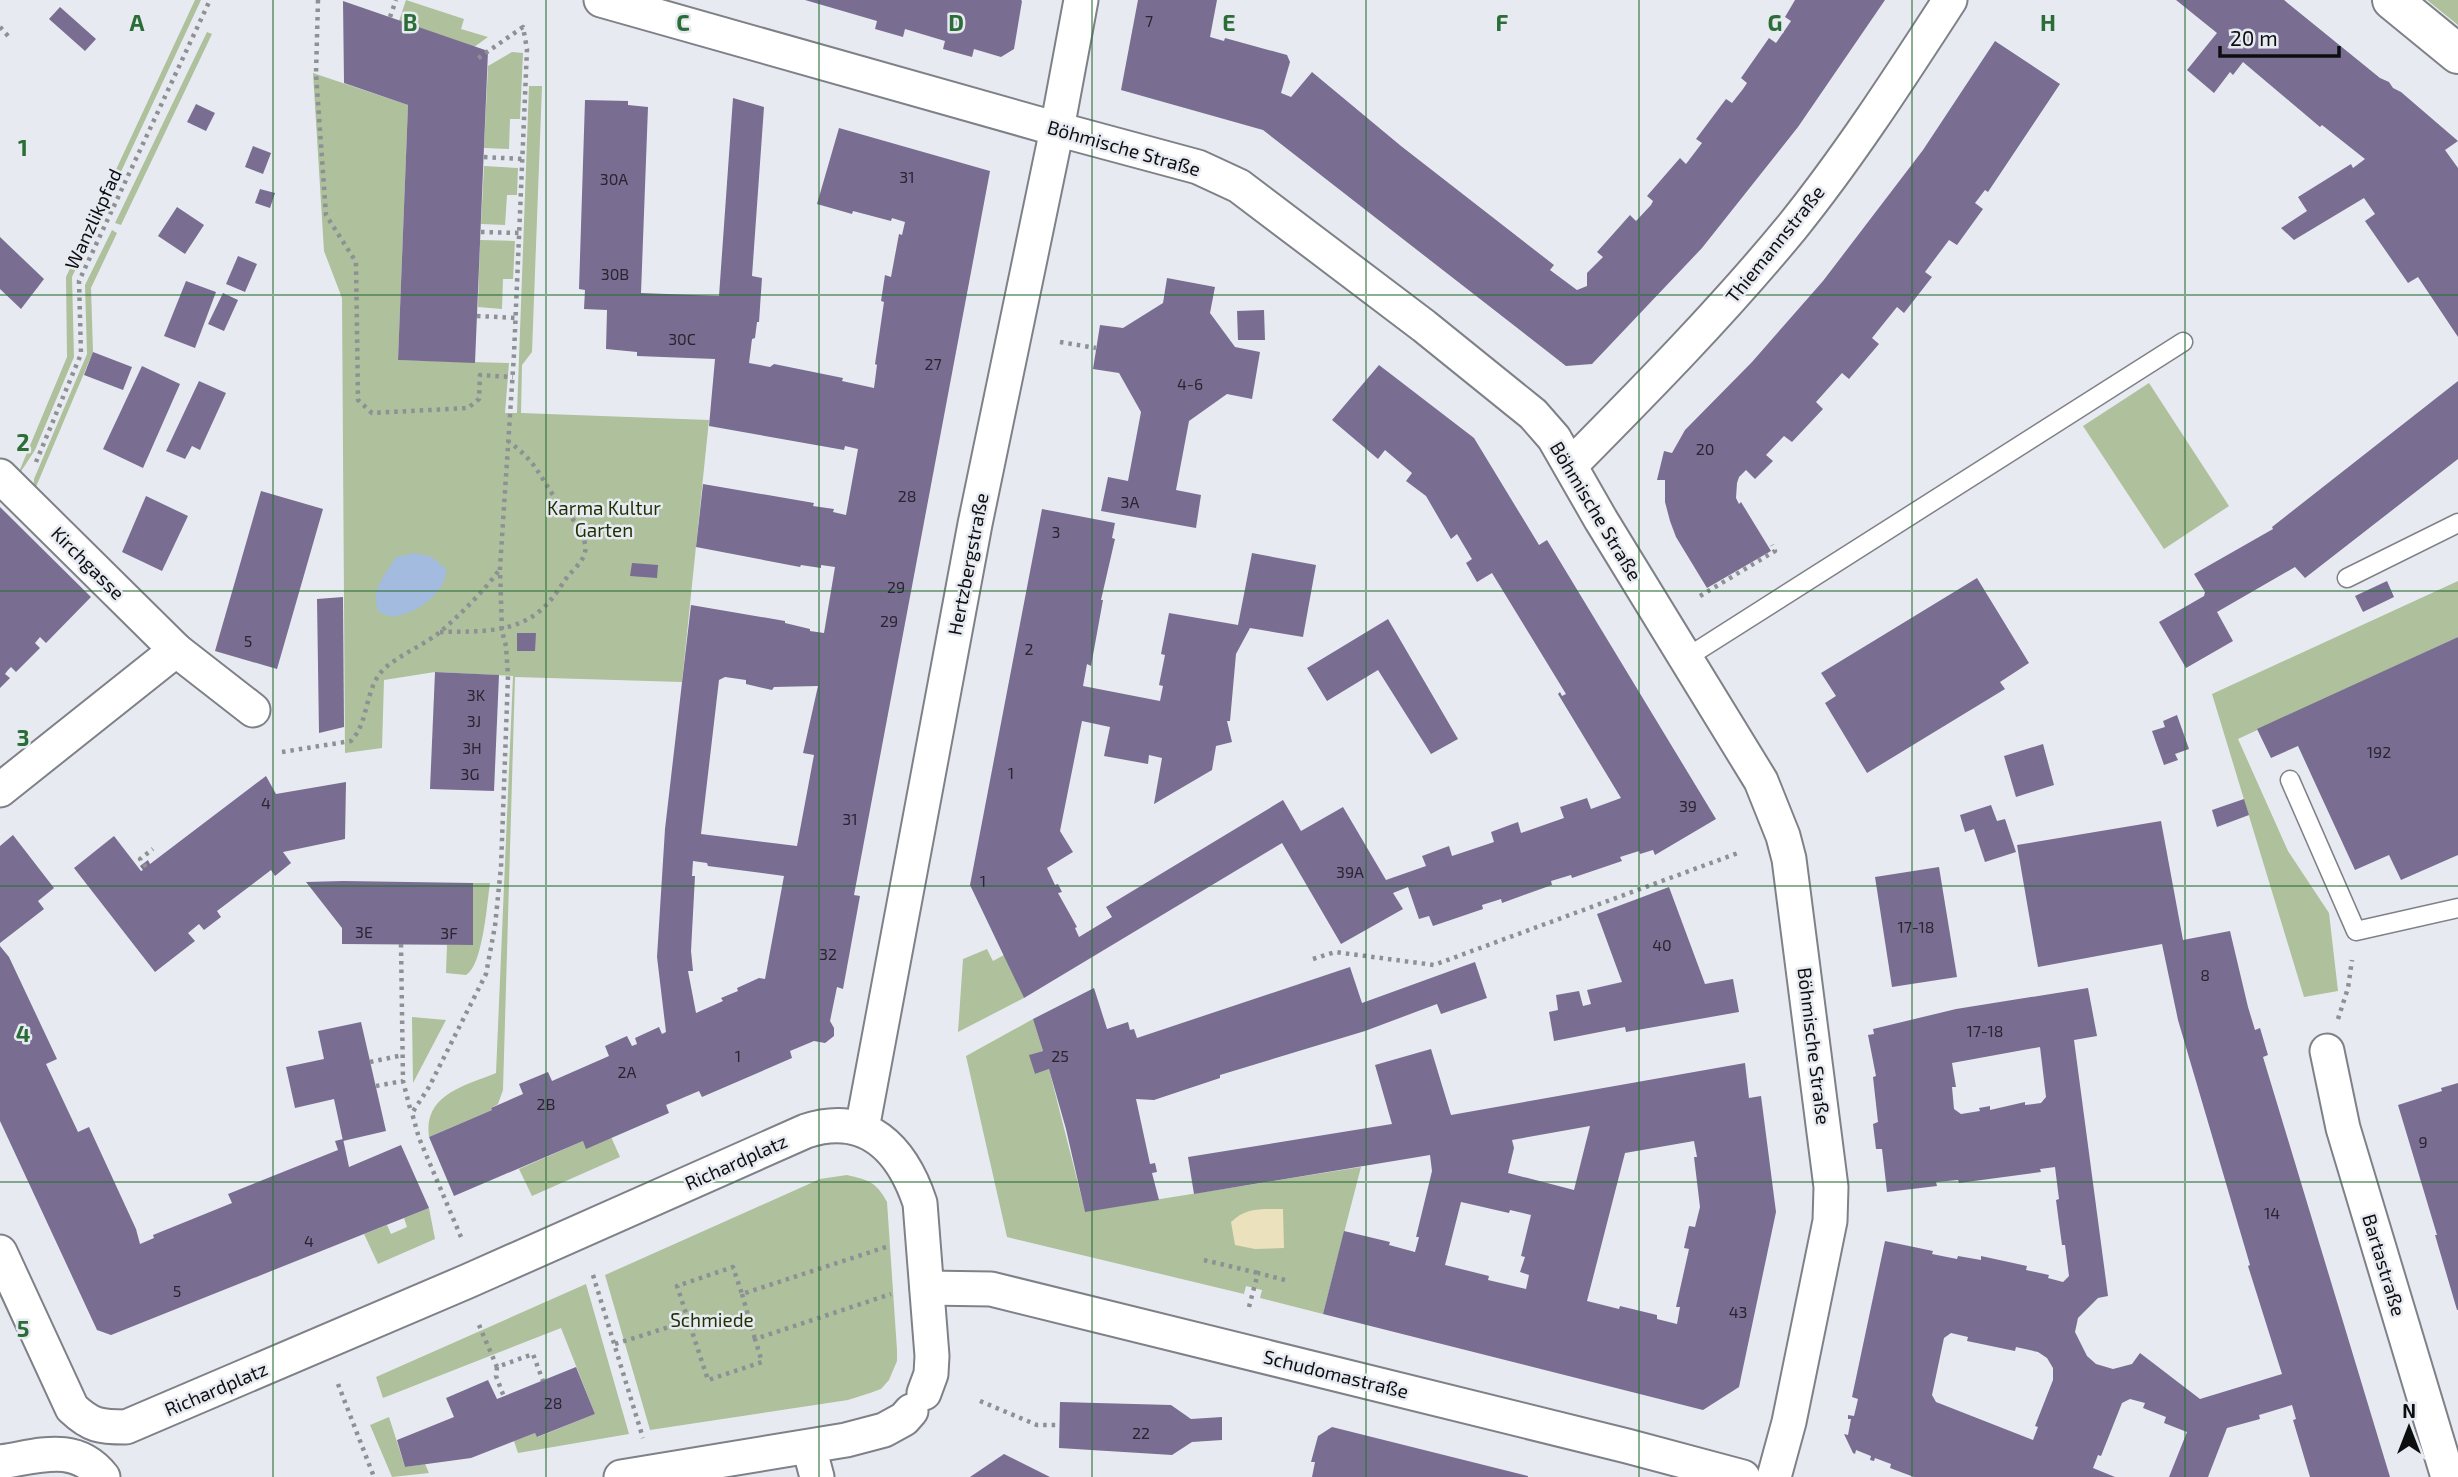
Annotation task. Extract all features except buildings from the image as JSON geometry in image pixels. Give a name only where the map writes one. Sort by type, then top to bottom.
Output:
[{"type":"main road","points":[[2392,0],[2458,54]]},
{"type":"street","name":"Böhmische Straße","points":[[601,0],[1198,167],[1238,186],[1423,326],[1533,414],[1554,438],[1601,520],[1761,781],[1783,836],[1795,900],[1832,1187],[1825,1248],[1790,1422],[1774,1477]]},
{"type":"street","name":"Hertzbergstraße","points":[[862,1129],[975,524],[1081,0]]},
{"type":"street","name":"Thiemannstraße","points":[[1571,465],[1708,325],[1793,225],[1874,117],[1950,0]]},
{"type":"street","name":"Kirchgasse","points":[[10,486],[176,650],[253,710]]},
{"type":"street","points":[[0,790],[176,650]]},
{"type":"street","name":"Bartastraße","points":[[2327,1051],[2343,1128],[2448,1477]]},
{"type":"street","name":"Richardplatz","points":[[81,1430],[85,1421],[102,1427],[126,1427],[468,1281],[806,1131],[834,1125],[862,1129],[881,1139],[900,1159],[912,1180],[920,1203],[915,1289],[932,1356],[931,1374],[918,1402],[904,1419],[813,1462],[621,1477]]},
{"type":"street","points":[[0,1252],[81,1430]]},
{"type":"street","name":"Schudomastraße","points":[[915,1289],[991,1289],[1743,1477]]},
{"type":"street","points":[[0,1462],[48,1453],[67,1455],[86,1462],[103,1476]]},
{"type":"lane","points":[[1686,659],[2183,342]]},
{"type":"lane","points":[[2347,578],[2458,523]]},
{"type":"lane","points":[[2290,780],[2356,931],[2458,908]]},
{"type":"lane","points":[[48,1453],[81,1430],[103,1476]]},
{"type":"path","name":"Wanzlikpfad","points":[[10,486],[81,354],[79,281],[210,0]]},
{"type":"path","points":[[318,0],[316,74],[326,215],[356,262],[358,400],[373,413],[468,408],[479,399],[480,375],[513,377]]},
{"type":"path","points":[[390,18],[396,0]]},
{"type":"path","points":[[0,27],[9,37]]},
{"type":"path","points":[[412,1113],[429,1087],[486,974],[495,926],[500,867],[508,676],[502,631],[500,568],[520,233],[527,49],[523,27],[477,59]]},
{"type":"path","points":[[484,157],[522,159]]},
{"type":"path","points":[[481,232],[520,233]]},
{"type":"path","points":[[477,317],[516,318]]},
{"type":"path","points":[[1060,342],[1096,348]]},
{"type":"path","points":[[440,632],[502,631],[532,616],[549,603],[583,558],[586,545],[577,523],[554,496],[527,455],[509,442]]},
{"type":"path","points":[[1700,596],[1775,551],[1772,545]]},
{"type":"path","points":[[282,752],[351,741],[360,728],[371,691],[386,667],[440,632],[491,582],[500,568]]},
{"type":"path","points":[[146,867],[140,859],[153,849]]},
{"type":"path","points":[[1313,959],[1335,951],[1434,965],[1738,853]]},
{"type":"path","points":[[2327,1051],[2348,988],[2356,931]]},
{"type":"path","points":[[401,944],[403,1080],[419,1138],[461,1237]]},
{"type":"path","points":[[370,1062],[403,1055]]},
{"type":"path","points":[[376,1086],[403,1080]]},
{"type":"path","points":[[742,1294],[899,1243]]},
{"type":"path","points":[[1204,1261],[1289,1281]]},
{"type":"path","points":[[733,1267],[748,1317],[762,1362],[708,1380],[677,1286],[733,1267]]},
{"type":"path","points":[[1249,1307],[1258,1273]]},
{"type":"path","points":[[593,1275],[644,1443]]},
{"type":"path","points":[[755,1339],[915,1289]]},
{"type":"path","points":[[725,1324],[748,1317]]},
{"type":"path","points":[[615,1345],[688,1321]]},
{"type":"path","points":[[479,1325],[497,1367],[496,1376],[504,1397]]},
{"type":"path","points":[[497,1367],[533,1354],[543,1381]]},
{"type":"path","points":[[338,1384],[374,1477]]},
{"type":"path","points":[[980,1401],[1037,1424],[1060,1425]]},
{"type":"green space","points":[[195,0],[201,0],[72,277],[74,357],[35,450],[16,479],[67,357],[66,277]]},
{"type":"green space","points":[[406,0],[464,19],[461,29],[488,37],[474,47],[399,21]]},
{"type":"green space","points":[[2427,0],[2458,0],[2458,25]]},
{"type":"green space","points":[[207,32],[212,34],[121,225],[115,223]]},
{"type":"green space","points":[[512,52],[523,53],[520,119],[510,119],[509,149],[484,148],[488,66]]},
{"type":"green space","name":"Karma Kultur Garten","points":[[313,73],[408,105],[398,360],[509,363],[505,413],[517,413],[529,86],[542,86],[532,352],[522,365],[521,413],[709,420],[682,682],[515,677],[503,1090],[498,1104],[491,1108],[492,1110],[429,1137],[429,1122],[439,1101],[460,1088],[496,1073],[513,676],[435,672],[384,680],[382,748],[345,753],[342,298],[324,251]]},
{"type":"green space","points":[[484,166],[518,168],[517,195],[507,195],[505,225],[481,224]]},
{"type":"green space","points":[[112,230],[117,233],[91,288],[93,352],[33,494],[34,479],[87,354],[85,285]]},
{"type":"green space","points":[[480,240],[515,241],[513,279],[503,279],[502,309],[478,307]]},
{"type":"green space","points":[[2149,383],[2229,506],[2164,549],[2083,426]]},
{"type":"green space","points":[[2458,581],[2458,637],[2238,739],[2288,851],[2329,913],[2338,991],[2304,997],[2212,694]]},
{"type":"green space","points":[[473,883],[490,883],[480,947],[472,969],[466,975],[446,973],[447,945],[473,945]]},
{"type":"green space","points":[[987,949],[993,961],[1004,955],[1024,998],[958,1032],[963,959]]},
{"type":"green space","points":[[412,1017],[446,1020],[413,1083]]},
{"type":"green space","points":[[1033,1019],[1043,1051],[1030,1055],[1035,1074],[1049,1069],[1085,1211],[1361,1167],[1323,1314],[1260,1298],[1262,1290],[1246,1286],[1244,1294],[1007,1237],[966,1056]]},
{"type":"green space","points":[[608,1130],[620,1157],[532,1196],[519,1169]]},
{"type":"green space","name":"Schmiede","points":[[847,1175],[871,1183],[887,1202],[897,1350],[897,1361],[889,1380],[881,1389],[848,1400],[650,1430],[605,1275],[820,1179]]},
{"type":"green space","points":[[429,1208],[435,1239],[378,1264],[364,1234],[387,1225],[391,1234],[407,1227],[404,1218]]},
{"type":"green space","points":[[586,1284],[629,1434],[518,1453],[514,1441],[535,1433],[538,1437],[595,1414],[561,1328],[383,1398],[376,1377]]},
{"type":"green space","points":[[389,1417],[405,1467],[425,1464],[429,1473],[392,1477],[370,1425]]},
{"type":"sand","points":[[1283,1209],[1284,1248],[1255,1249],[1235,1245],[1231,1222],[1237,1217],[1255,1210]]},
{"type":"water","points":[[415,553],[432,557],[446,569],[442,585],[429,600],[412,611],[393,616],[379,612],[376,596],[384,576],[396,557]]}]
